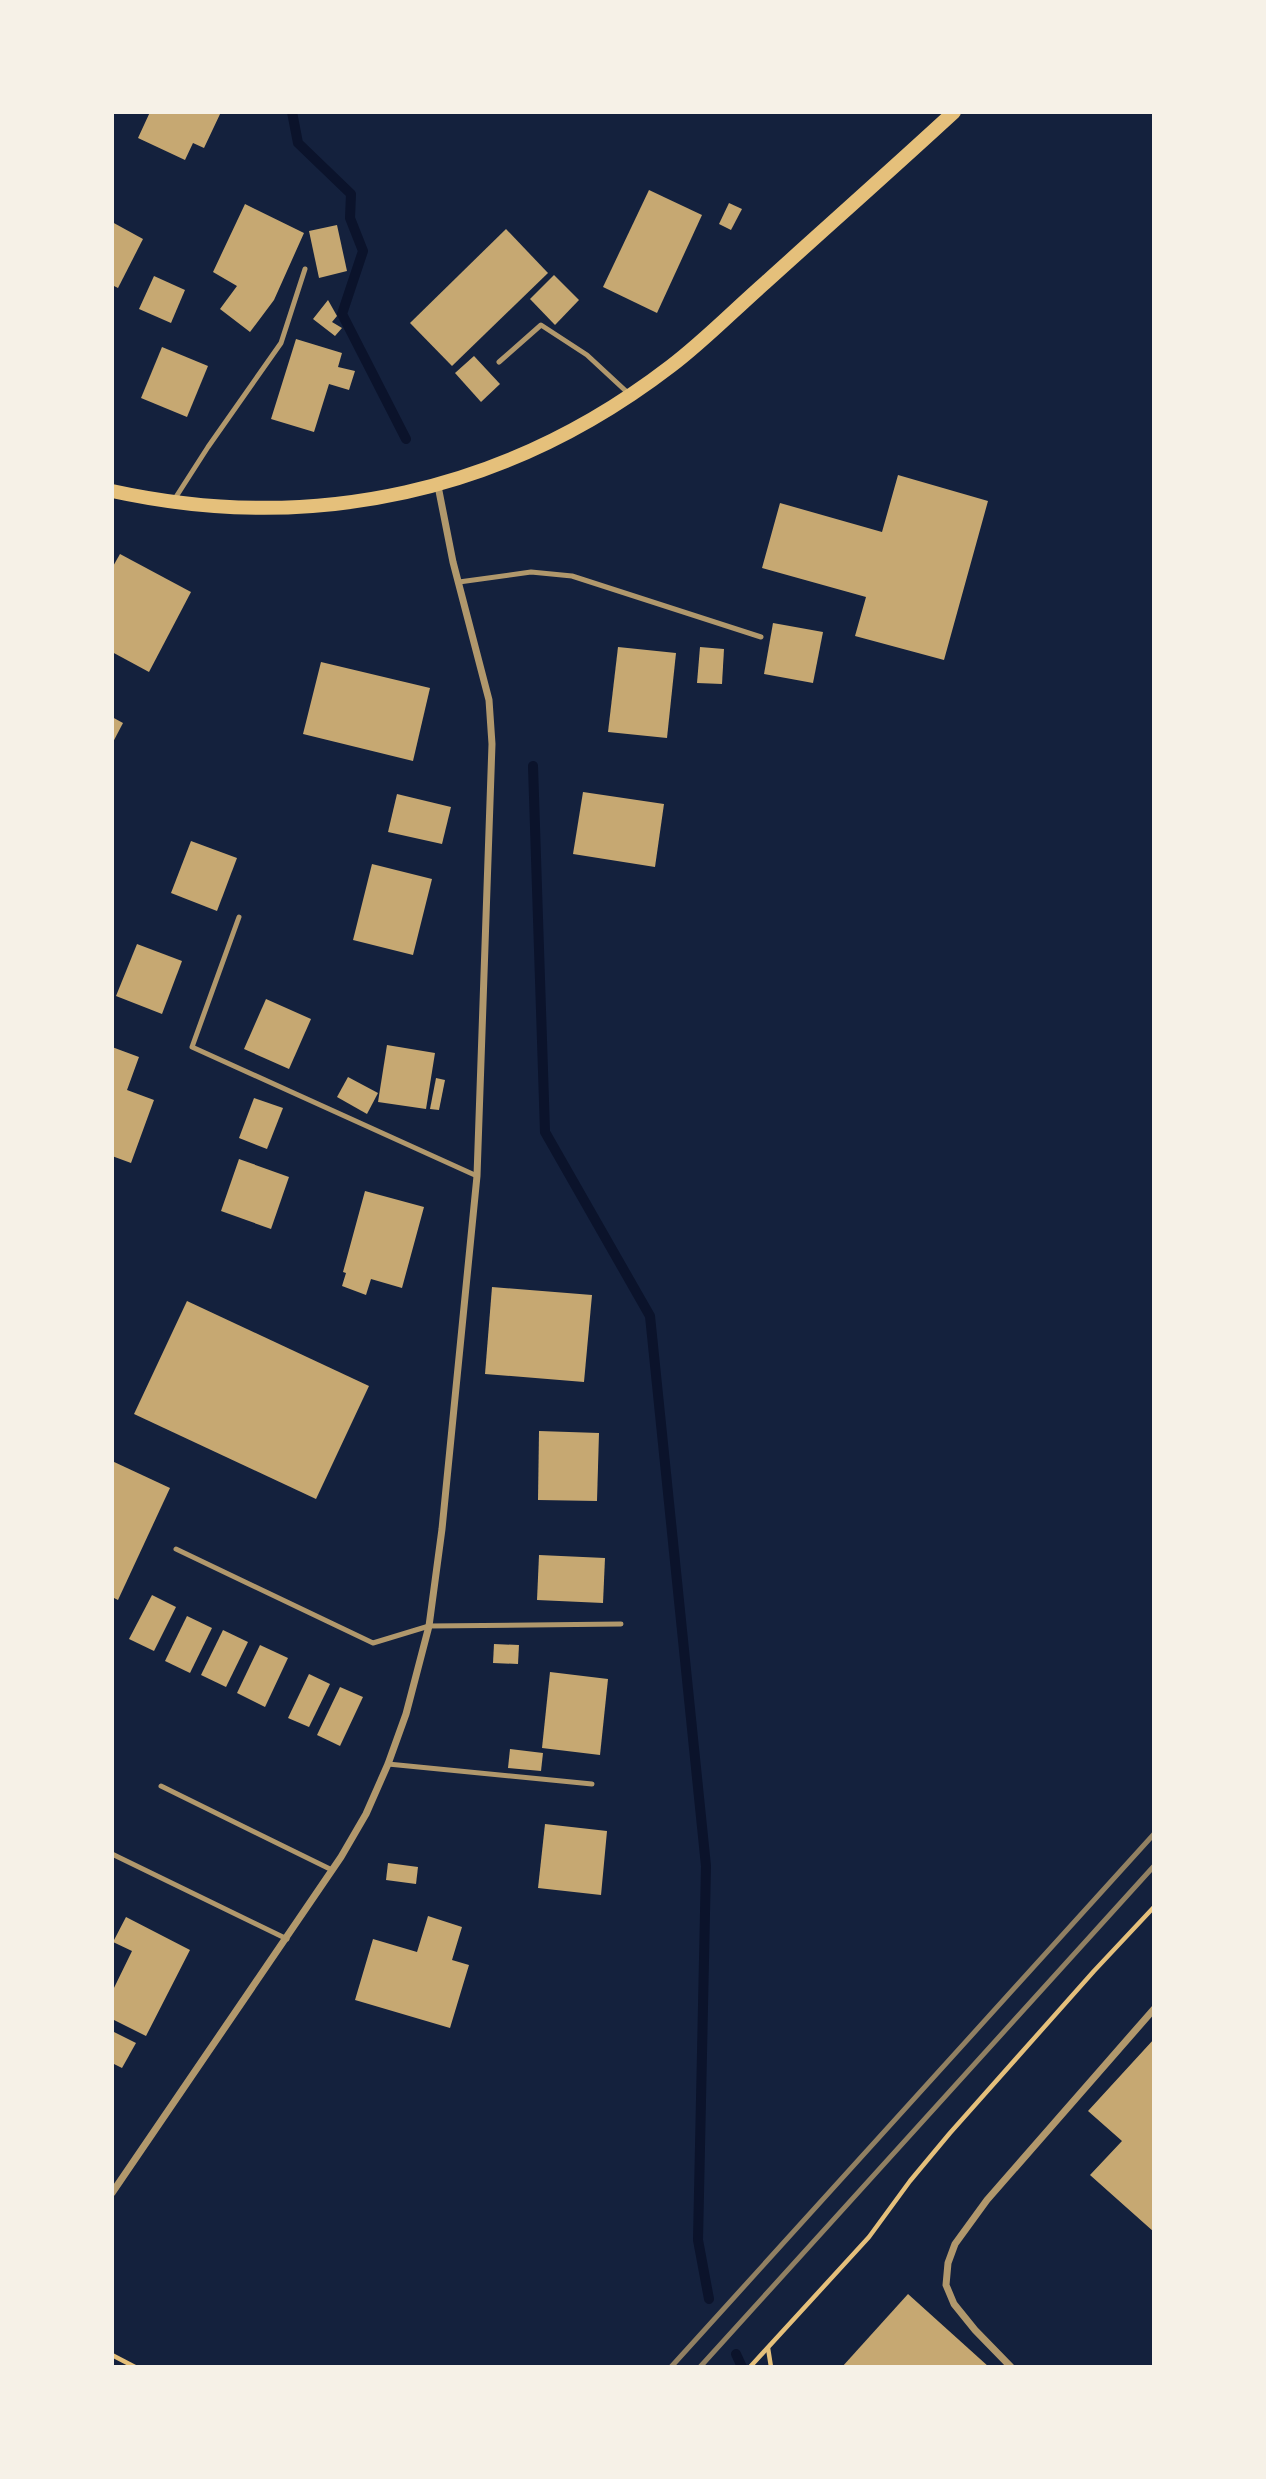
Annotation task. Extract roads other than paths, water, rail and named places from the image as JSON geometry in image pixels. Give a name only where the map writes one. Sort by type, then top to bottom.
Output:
[{"type":"main road","points":[[112,491],[172,502],[246,508],[315,506],[372,500],[438,486],[493,467],[545,444],[630,395],[672,366],[954,112]]},
{"type":"street","points":[[112,2193],[287,1939],[366,1814],[388,1765],[406,1714],[429,1626],[443,1516],[477,1176],[492,744],[489,700],[438,486]]},
{"type":"street","points":[[1011,2367],[954,2304],[946,2285],[948,2263],[956,2244],[987,2200],[1154,2009]]},
{"type":"lane","points":[[172,502],[281,343],[305,269]]},
{"type":"lane","points":[[499,362],[541,325],[587,355],[630,395]]},
{"type":"lane","points":[[459,582],[531,572],[572,576],[761,637]]},
{"type":"lane","points":[[239,917],[192,1047],[477,1176]]},
{"type":"lane","points":[[176,1549],[373,1643],[429,1626],[621,1624]]},
{"type":"lane","points":[[388,1765],[592,1784]]},
{"type":"lane","points":[[161,1786],[332,1870]]},
{"type":"lane","points":[[112,1854],[287,1939]]},
{"type":"waterway","points":[[292,112],[298,143],[351,194],[350,218],[363,251],[342,314],[406,439]]},
{"type":"waterway","points":[[533,766],[545,1132],[650,1316],[706,1866],[698,2240],[709,2299]]},
{"type":"waterway","points":[[736,2354],[742,2367]]},
{"type":"railway","points":[[671,2367],[1154,1834]]},
{"type":"railway","points":[[700,2367],[1154,1866]]}]
